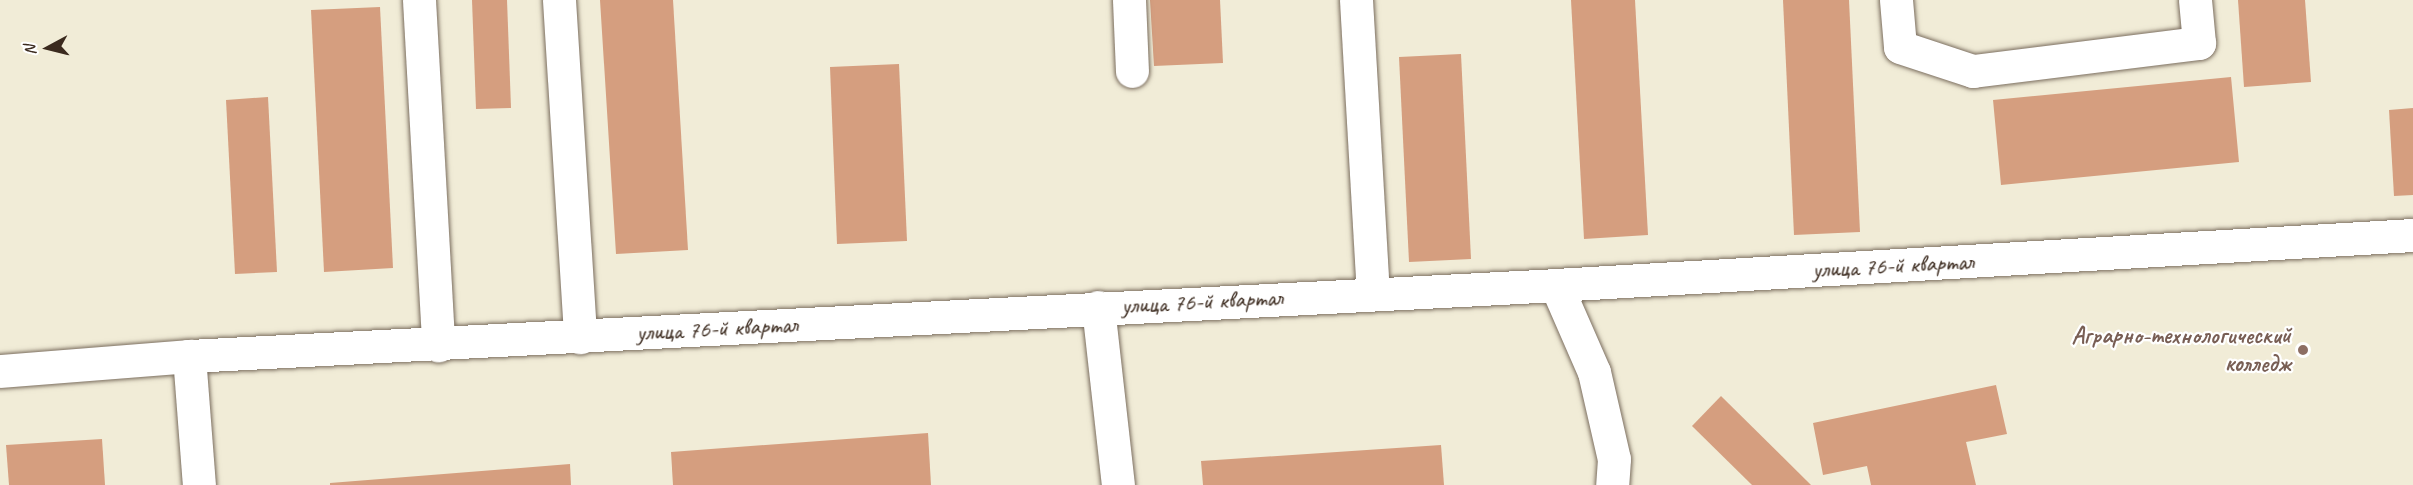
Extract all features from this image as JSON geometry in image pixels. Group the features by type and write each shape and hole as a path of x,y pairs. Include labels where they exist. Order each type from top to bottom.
{"street":[{"path":"419,0 438,345"},
{"path":"559,0 580,336"},
{"path":"1129,0 1132,71"},
{"path":"1356,0 1373,293"},
{"path":"1896,0 1900,47 1973,71 2199,43 2195,0"},
{"name":"улица 76-й квартал","path":"0,371 189,356 438,345 1098,307 1556,285 2413,235"},
{"path":"1556,285 1594,372 1614,459 1612,485"},
{"path":"1098,307 1118,485"},
{"path":"189,356 199,485"}],"building":[{"path":"472,0 507,0 511,108 476,109"},
{"path":"600,0 673,0 688,250 616,254"},
{"path":"1150,0 1220,0 1223,63 1154,66"},
{"path":"1571,0 1635,0 1648,235 1584,239"},
{"path":"1783,0 1849,0 1860,232 1794,235"},
{"path":"2238,0 2305,0 2311,82 2244,87"},
{"path":"380,7 393,268 324,272 311,10"},
{"path":"1461,54 1471,259 1409,262 1399,57"},
{"path":"899,64 907,241 837,244 830,67"},
{"path":"2231,77 2239,162 2001,185 1993,100"},
{"path":"268,97 277,272 235,274 226,100"},
{"path":"2413,108 2413,195 2394,196 2389,110"},
{"path":"1996,385 2007,434 1966,442 1976,485 1871,485 1867,466 1823,475 1813,423"},
{"path":"1721,396 1811,485 1752,485 1692,426"},
{"path":"928,433 931,485 673,485 671,452"},
{"path":"102,439 105,485 9,485 6,445"},
{"path":"1441,445 1444,485 1203,485 1201,461"},
{"path":"570,464 571,485 330,485 330,483"}],"place":[{"name":"Аграрно-технологический колледж","path":"2303,350"}]}
